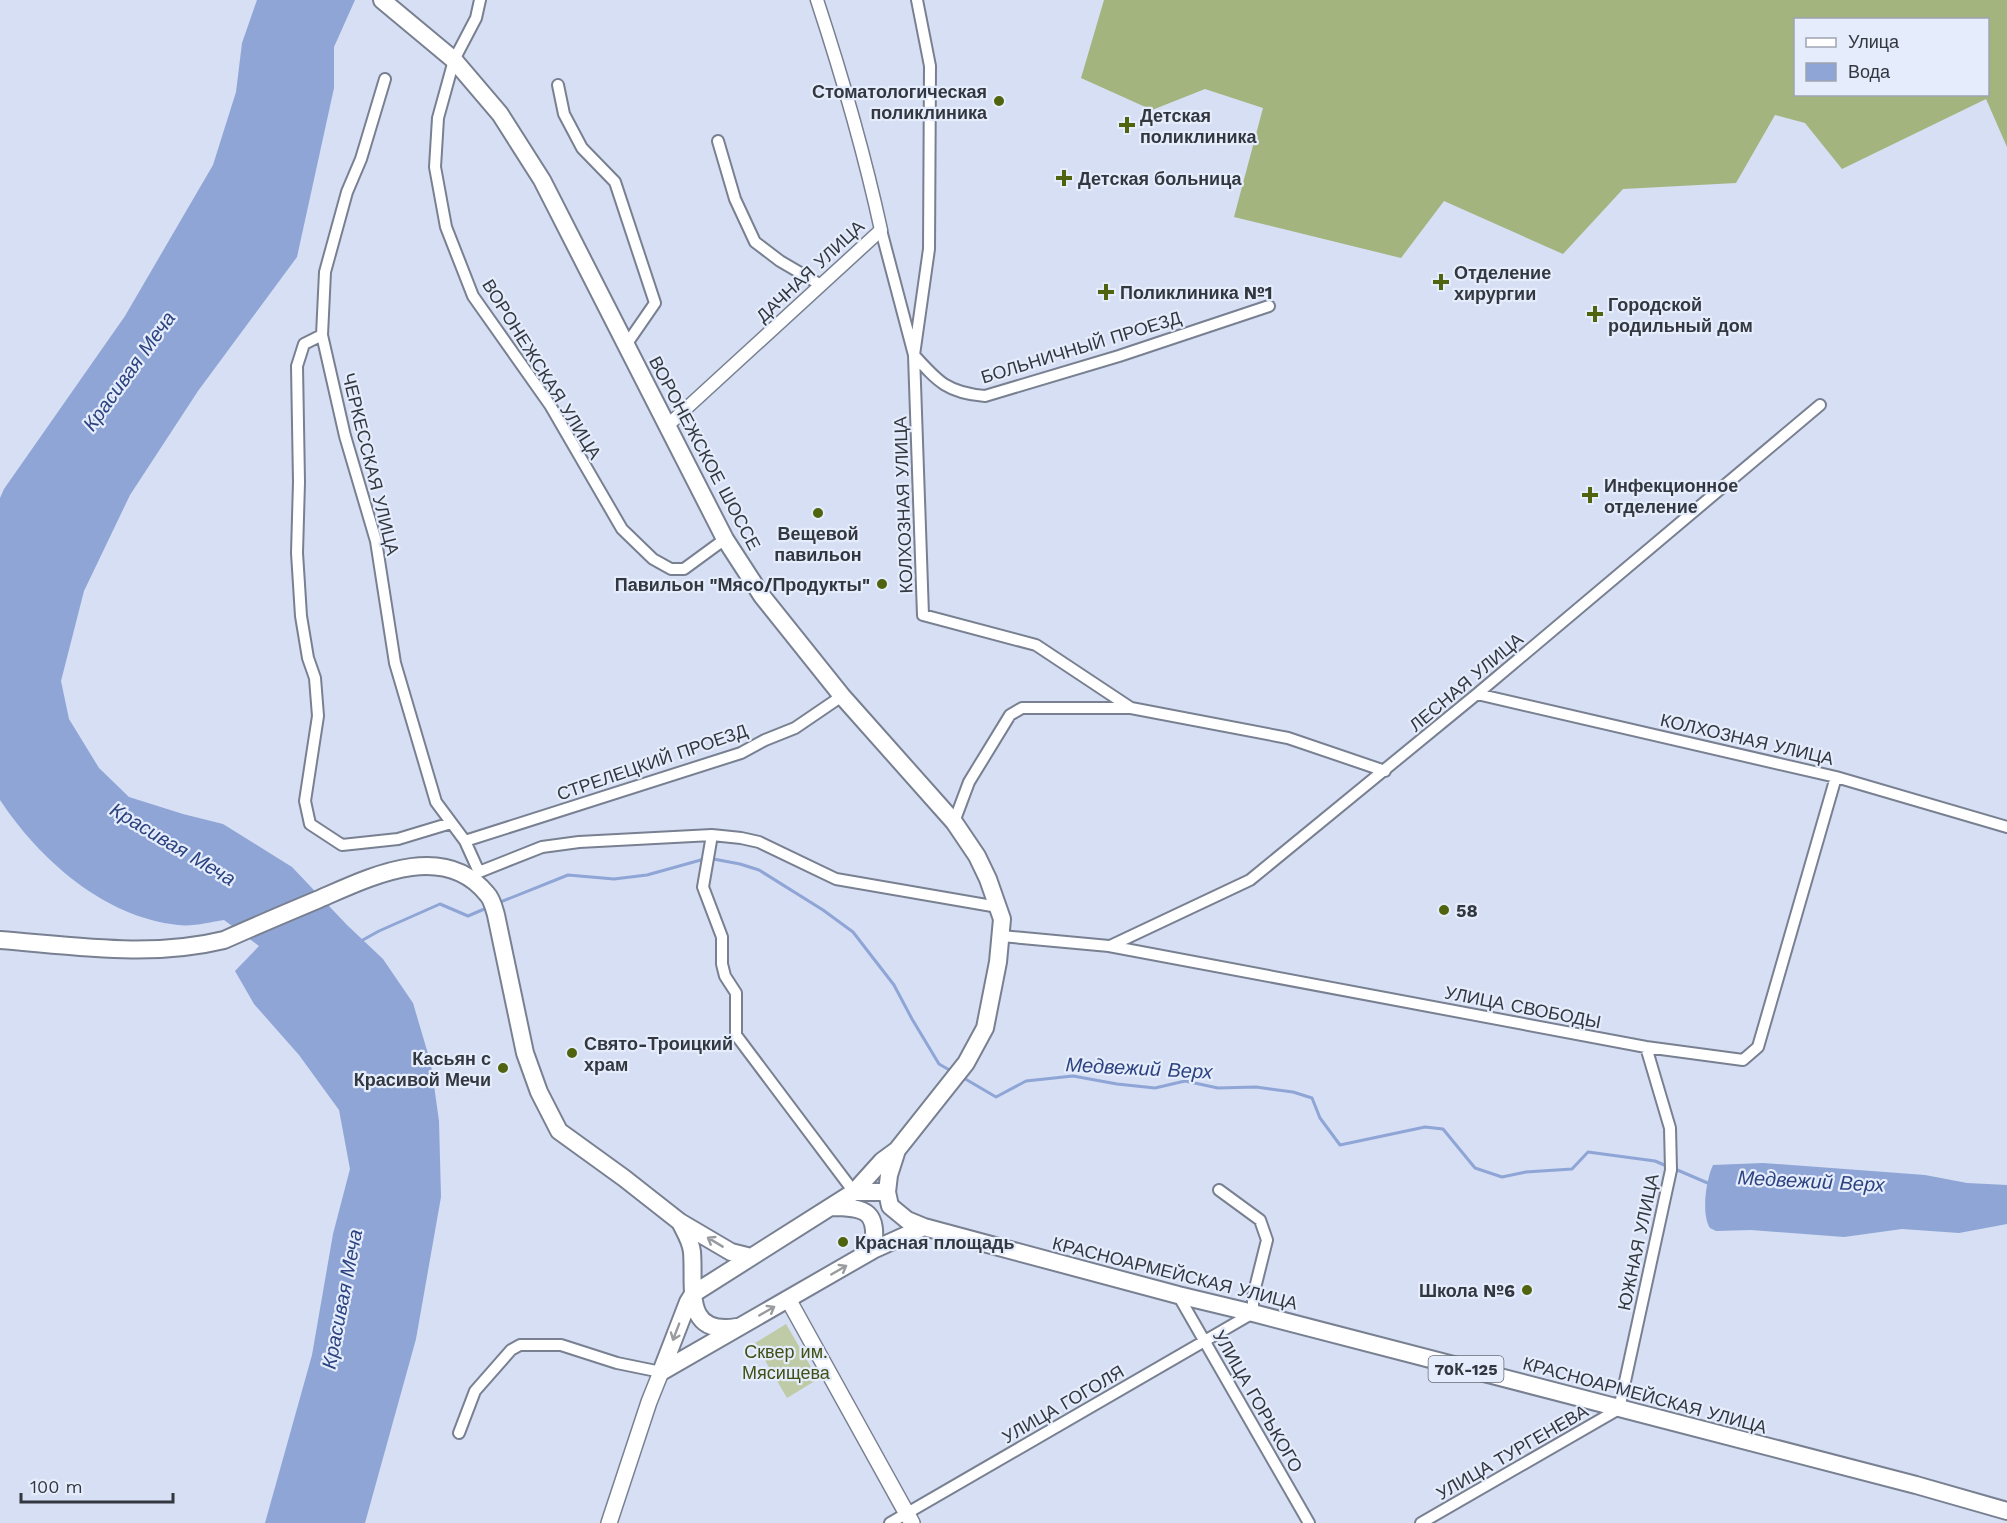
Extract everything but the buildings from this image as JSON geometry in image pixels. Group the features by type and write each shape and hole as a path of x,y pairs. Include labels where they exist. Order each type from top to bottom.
{"main road":[{"name":"ВОРОНЕЖСКОЕ ШОССЕ","path":"382,0 454,60 500,114 542,180 725,539 762,596 842,696 954,822 977,856 988,879 1002,919 998,962 984,1028 966,1063 898,1149"},
{"path":"0,940 134,950 178,949 224,940 380,874 424,865 475,875 488,895 496,915 525,1053 539,1092 559,1131 680,1222 731,1252 751,1257"},
{"path":"609,1523 649,1402 693,1294 854,1192 882,1161 898,1149"},
{"path":"898,1149 889,1175 888,1199 895,1212 924,1227"},
{"path":"854,1192 887,1192"},
{"path":"830,1207 854,1208 870,1216 874,1221 875,1232 873,1250"},
{"path":"873,1250 885,1235 895,1212"},
{"path":"680,1222 692,1251 693,1294 697,1315 709,1326 726,1329 740,1327"},
{"path":"661,1372 873,1250 924,1227"},
{"name":"КРАСНОАРМЕЙСКАЯ УЛИЦА","path":"924,1227 1178,1295 1916,1485 2007,1511"},
{"path":"788,1299 909,1518"}],"street":[{"path":"454,60 476,18 480,0"},
{"name":"ДАЧНАЯ УЛИЦА","path":"667,426 881,230 842,76 817,0"},
{"path":"914,356 929,238 930,66 917,0"},
{"name":"ВОРОНЕЖСКАЯ УЛИЦА","path":"454,60 438,118 435,167 446,227 473,296 550,405 622,529 653,559 670,569 684,569 725,539"},
{"name":"ЧЕРКЕССКАЯ УЛИЦА","path":"385,79 361,159 347,192 325,272 322,334 345,436 376,540 395,663 436,802 465,841 475,875"},
{"path":"558,85 564,114 582,148 615,182 655,303 626,345"},
{"path":"718,141 735,199 755,242 780,261 821,285"},
{"name":"КОЛХОЗНАЯ УЛИЦА","path":"881,230 914,356 923,615 1036,645 1131,708 1288,738 1384,771"},
{"name":"БОЛЬНИЧНЫЙ ПРОЕЗД","path":"914,356 937,381 963,394 985,396 1119,356 1269,306"},
{"path":"322,334 304,344 297,366 299,482 297,553 301,616 308,658 315,678 318,716 305,801 310,824 342,845 398,839 451,824"},
{"name":"ЛЕСНАЯ УЛИЦА","path":"1109,946 1250,880 1478,694 1820,405"},
{"name":"КОЛХОЗНАЯ УЛИЦА","path":"1478,694 1836,777 2007,827"},
{"name":"СТРЕЛЕЦКИЙ ПРОЕЗД","path":"465,841 741,753 795,728 842,696"},
{"path":"954,822 969,782 1010,715 1022,708 1131,708"},
{"name":"УЛИЦА СВОБОДЫ","path":"1001,936 1109,946 1646,1047 1743,1060 1758,1047 1836,777"},
{"path":"475,875 542,847 579,842 712,836 759,842 836,879 998,907"},
{"path":"712,836 703,887 722,937 722,964 725,976 736,993 736,1035 854,1192"},
{"name":"ЮЖНАЯ УЛИЦА","path":"1619,1409 1671,1170 1670,1128 1646,1047"},
{"path":"1219,1190 1260,1220 1267,1240 1252,1296 1253,1313"},
{"name":"УЛИЦА ГОРЬКОГО","path":"1178,1295 1309,1523"},
{"name":"УЛИЦА ГОГОЛЯ","path":"890,1523 909,1518 1253,1313"},
{"path":"459,1433 475,1391 511,1350 520,1345 561,1345 617,1363 661,1372"},
{"name":"УЛИЦА ТУРГЕНЕВА","path":"1421,1523 1619,1409"}],"green space":[{"path":"1104,0 2007,0 2007,147 1986,99 1842,169 1805,123 1775,115 1736,183 1623,189 1563,254 1444,201 1401,258 1234,217 1263,108 1205,89 1152,110 1081,78"},
{"name":"Сквер им. Мясищева","path":"786,1324 818,1379 787,1398 755,1343"}],"water":[{"name":"Красивая Меча","path":"257,0 355,0 334,47 334,88 297,257 198,391 130,495 84,591 61,681 69,719 99,768 129,797 223,824 292,867 383,959 413,1003 431,1064 439,1121 441,1197 416,1339 365,1523 265,1523 312,1355 333,1234 350,1169 339,1110 299,1055 254,1004 235,971 259,946 224,920 195,925 178,925 151,920 125,911 100,898 54,864 34,844 0,800 0,498 125,316 213,165 236,92 242,43"},
{"path":"1763,1163 1925,1175 1967,1183 2007,1185 2007,1224 1959,1233 1902,1229 1844,1237 1751,1230 1716,1231 1710,1228 1707,1222 1706,1197 1708,1179 1713,1165"}],"waterway":[{"name":"Медвежий Верх","path":"498,903 568,875 614,879 647,875 708,858 759,870 823,910 853,932 894,985 939,1064 953,1072"},
{"name":"Медвежий Верх","path":"361,941 440,904 468,916 489,907"},
{"name":"Медвежий Верх","path":"962,1077 996,1097 1026,1081 1073,1076 1155,1088 1185,1081 1218,1088 1256,1087 1293,1092 1312,1098 1320,1118 1340,1145 1425,1127 1443,1129 1475,1168 1502,1177 1526,1172 1572,1169 1588,1152 1655,1161 1669,1167"},
{"name":"Медвежий Верх","path":"1675,1169 1710,1184"}],"place":[{"name":"Стоматологическая поликлиника","path":"999,101"},
{"name":"Детская поликлиника","path":"1127,125"},
{"name":"Детская больница","path":"1064,178"},
{"name":"Отделение хирургии","path":"1441,282"},
{"name":"Поликлиника №1","path":"1106,292"},
{"name":"Городской родильный дом","path":"1595,314"},
{"name":"Инфекционное отделение","path":"1590,495"},
{"name":"Вещевой павильон","path":"818,513"},
{"name":"Павильон \"Мясо/Продукты\"","path":"882,584"},
{"name":"58","path":"1444,910"},
{"name":"Свято-Троицкий храм","path":"572,1053"},
{"name":"Касьян с Красивой Мечи","path":"503,1068"},
{"name":"Красная площадь","path":"843,1242"},
{"name":"Школа №6","path":"1527,1290"}]}
